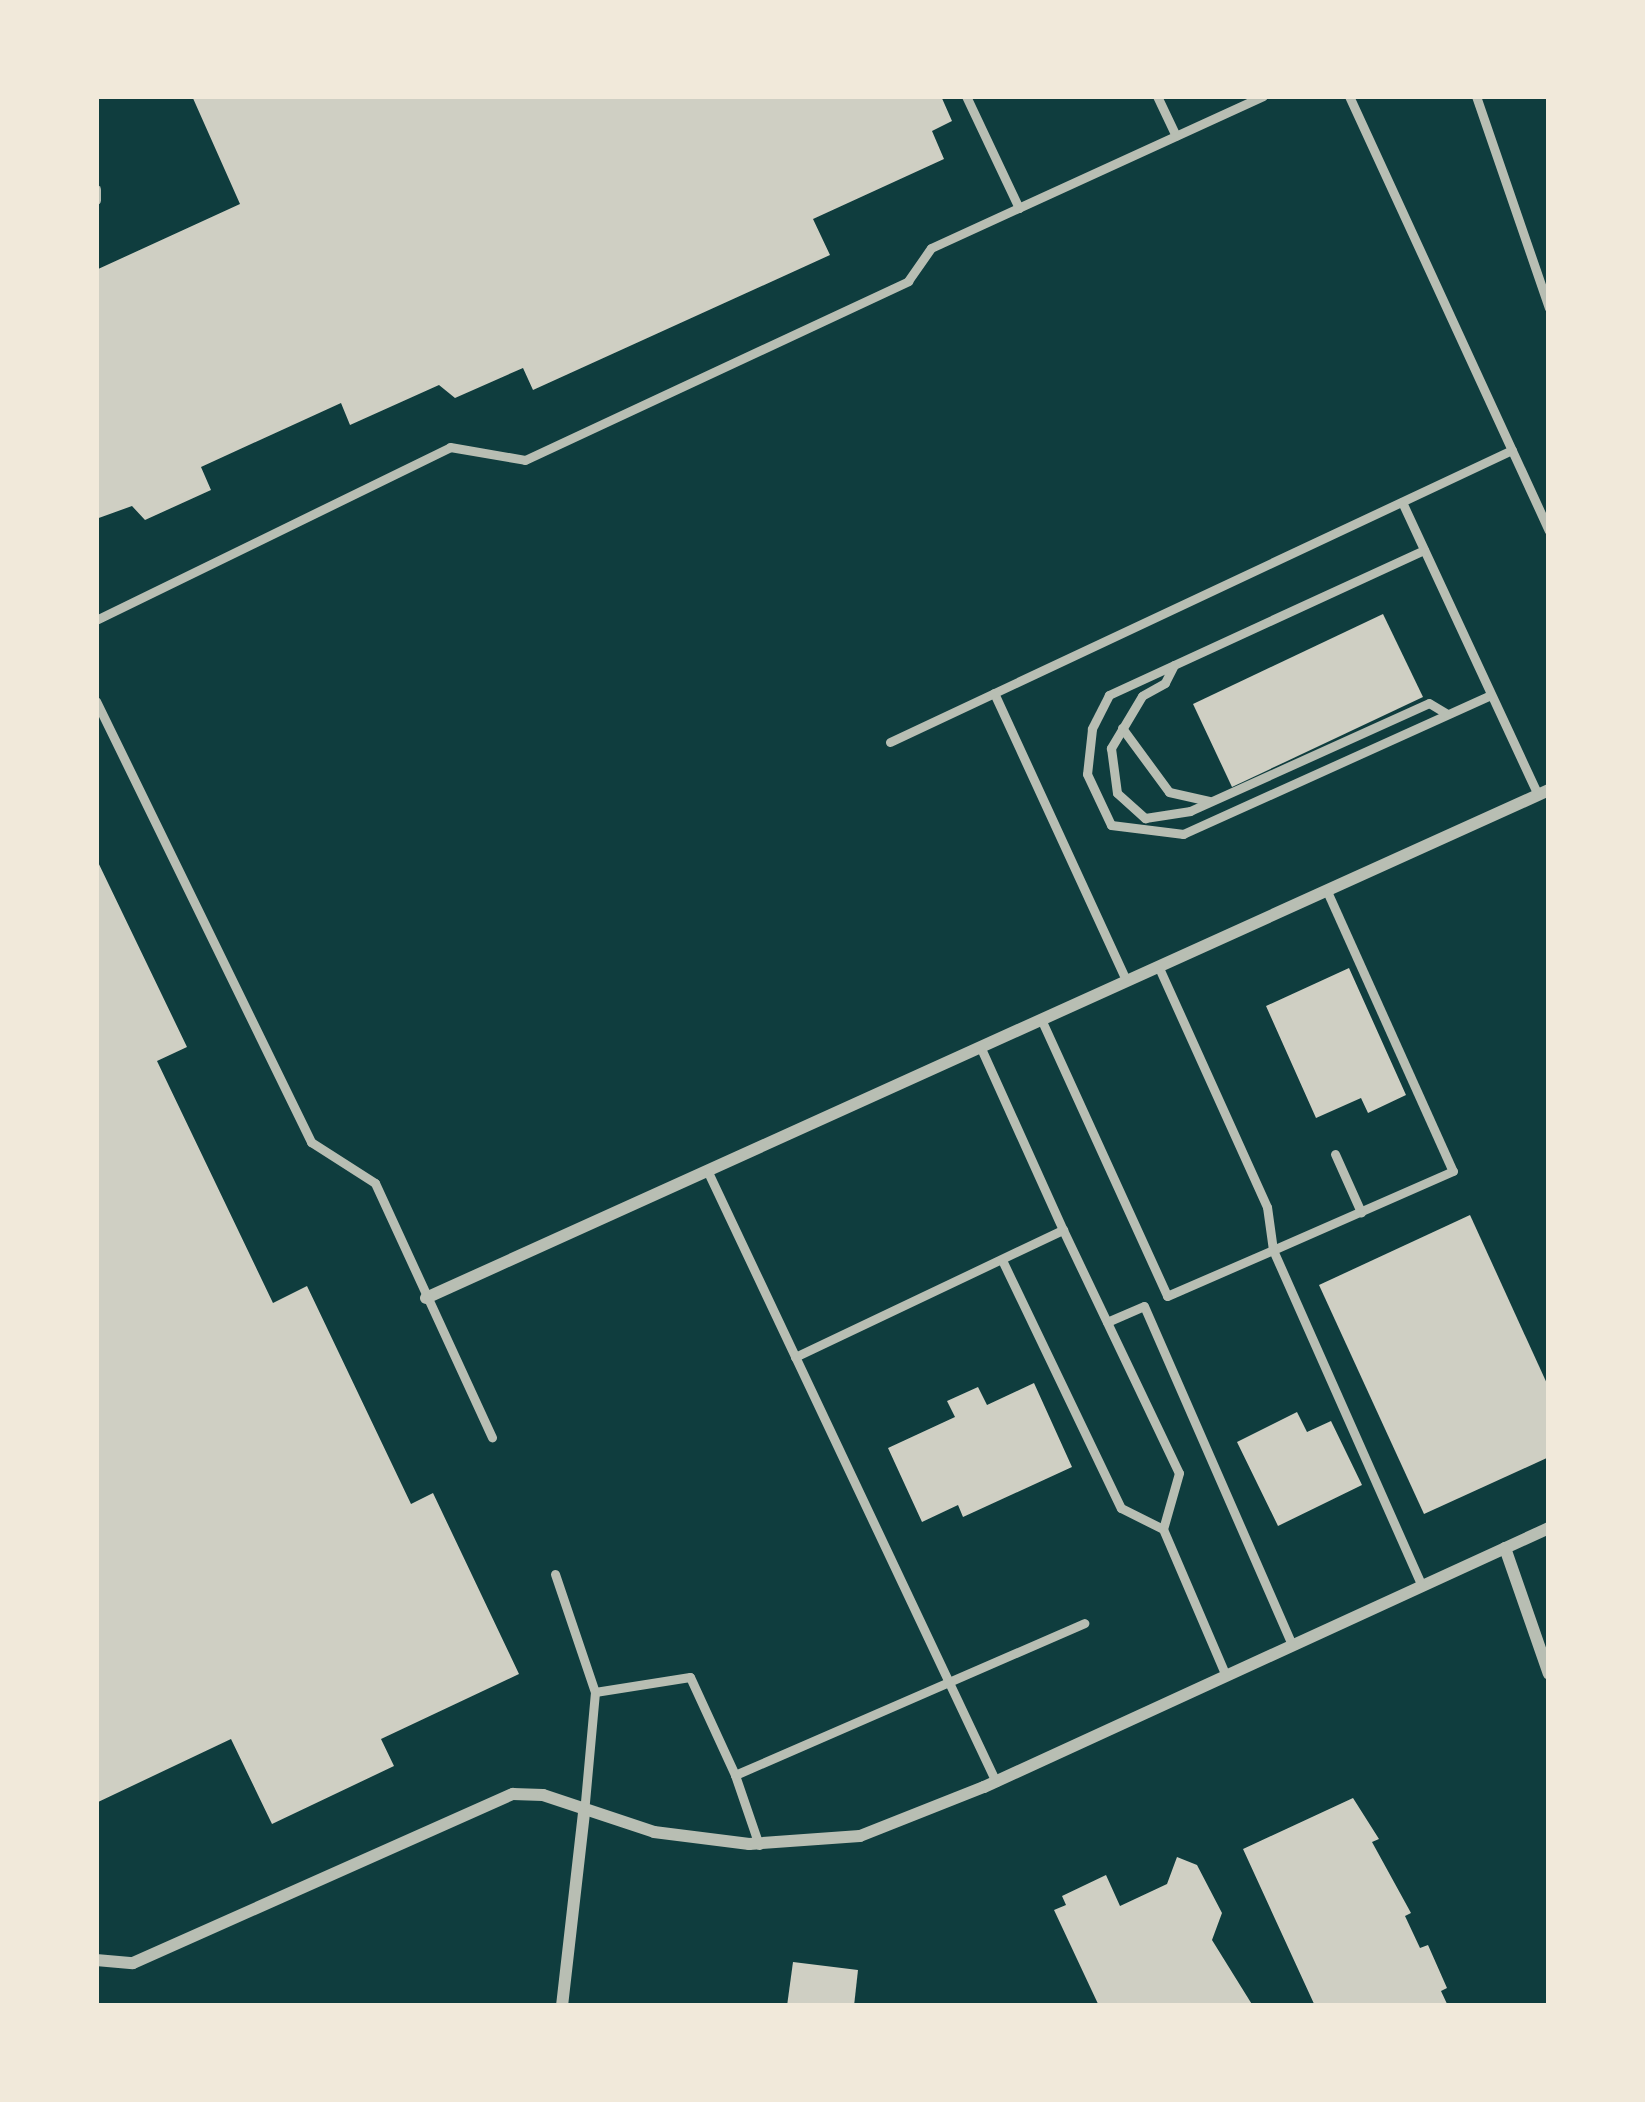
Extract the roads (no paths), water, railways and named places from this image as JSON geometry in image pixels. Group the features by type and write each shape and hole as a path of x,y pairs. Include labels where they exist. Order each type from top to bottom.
{"street":[{"path":"426,1298 1543,793"},
{"path":"96,1960 133,1963 513,1794 543,1795 654,1832 759,1845 860,1836 996,1782 1549,1528"},
{"path":"1505,1548 1549,1674"},
{"path":"562,2006 584,1812"}],"lane":[{"path":"966,96 1018,208"},
{"path":"1157,96 1176,136"},
{"path":"1229,96 1235,109"},
{"path":"96,620 451,447 525,460 908,280 931,248 1263,96"},
{"path":"1348,96 1549,530"},
{"path":"1475,96 1549,308"},
{"path":"96,189 96,200"},
{"path":"890,742 1512,450"},
{"path":"1402,502 1491,695 1543,793"},
{"path":"1424,550 1109,694 1092,729 1087,774 1111,825 1150,835 1183,834 1491,695"},
{"path":"1174,665 1122,728 1109,770 1129,809 1166,818 1212,802 1429,703 1447,714"},
{"path":"994,693 1126,980"},
{"path":"96,700 311,1142 375,1183 492,1437"},
{"path":"1122,728 1169,792 1212,802"},
{"path":"1107,1322 1453,1171 1326,889"},
{"path":"1158,966 1267,1208 1274,1250 1422,1586"},
{"path":"1041,1019 1167,1296"},
{"path":"980,1046 1179,1473 1163,1529 1226,1676"},
{"path":"1335,1154 1361,1212"},
{"path":"707,1170 996,1782"},
{"path":"795,1357 1063,1230"},
{"path":"1002,1259 1121,1508 1163,1529"},
{"path":"1144,1306 1292,1645"},
{"path":"555,1574 596,1692 584,1812"},
{"path":"735,1774 1084,1622"},
{"path":"596,1692 691,1677 735,1774 759,1845"}]}
